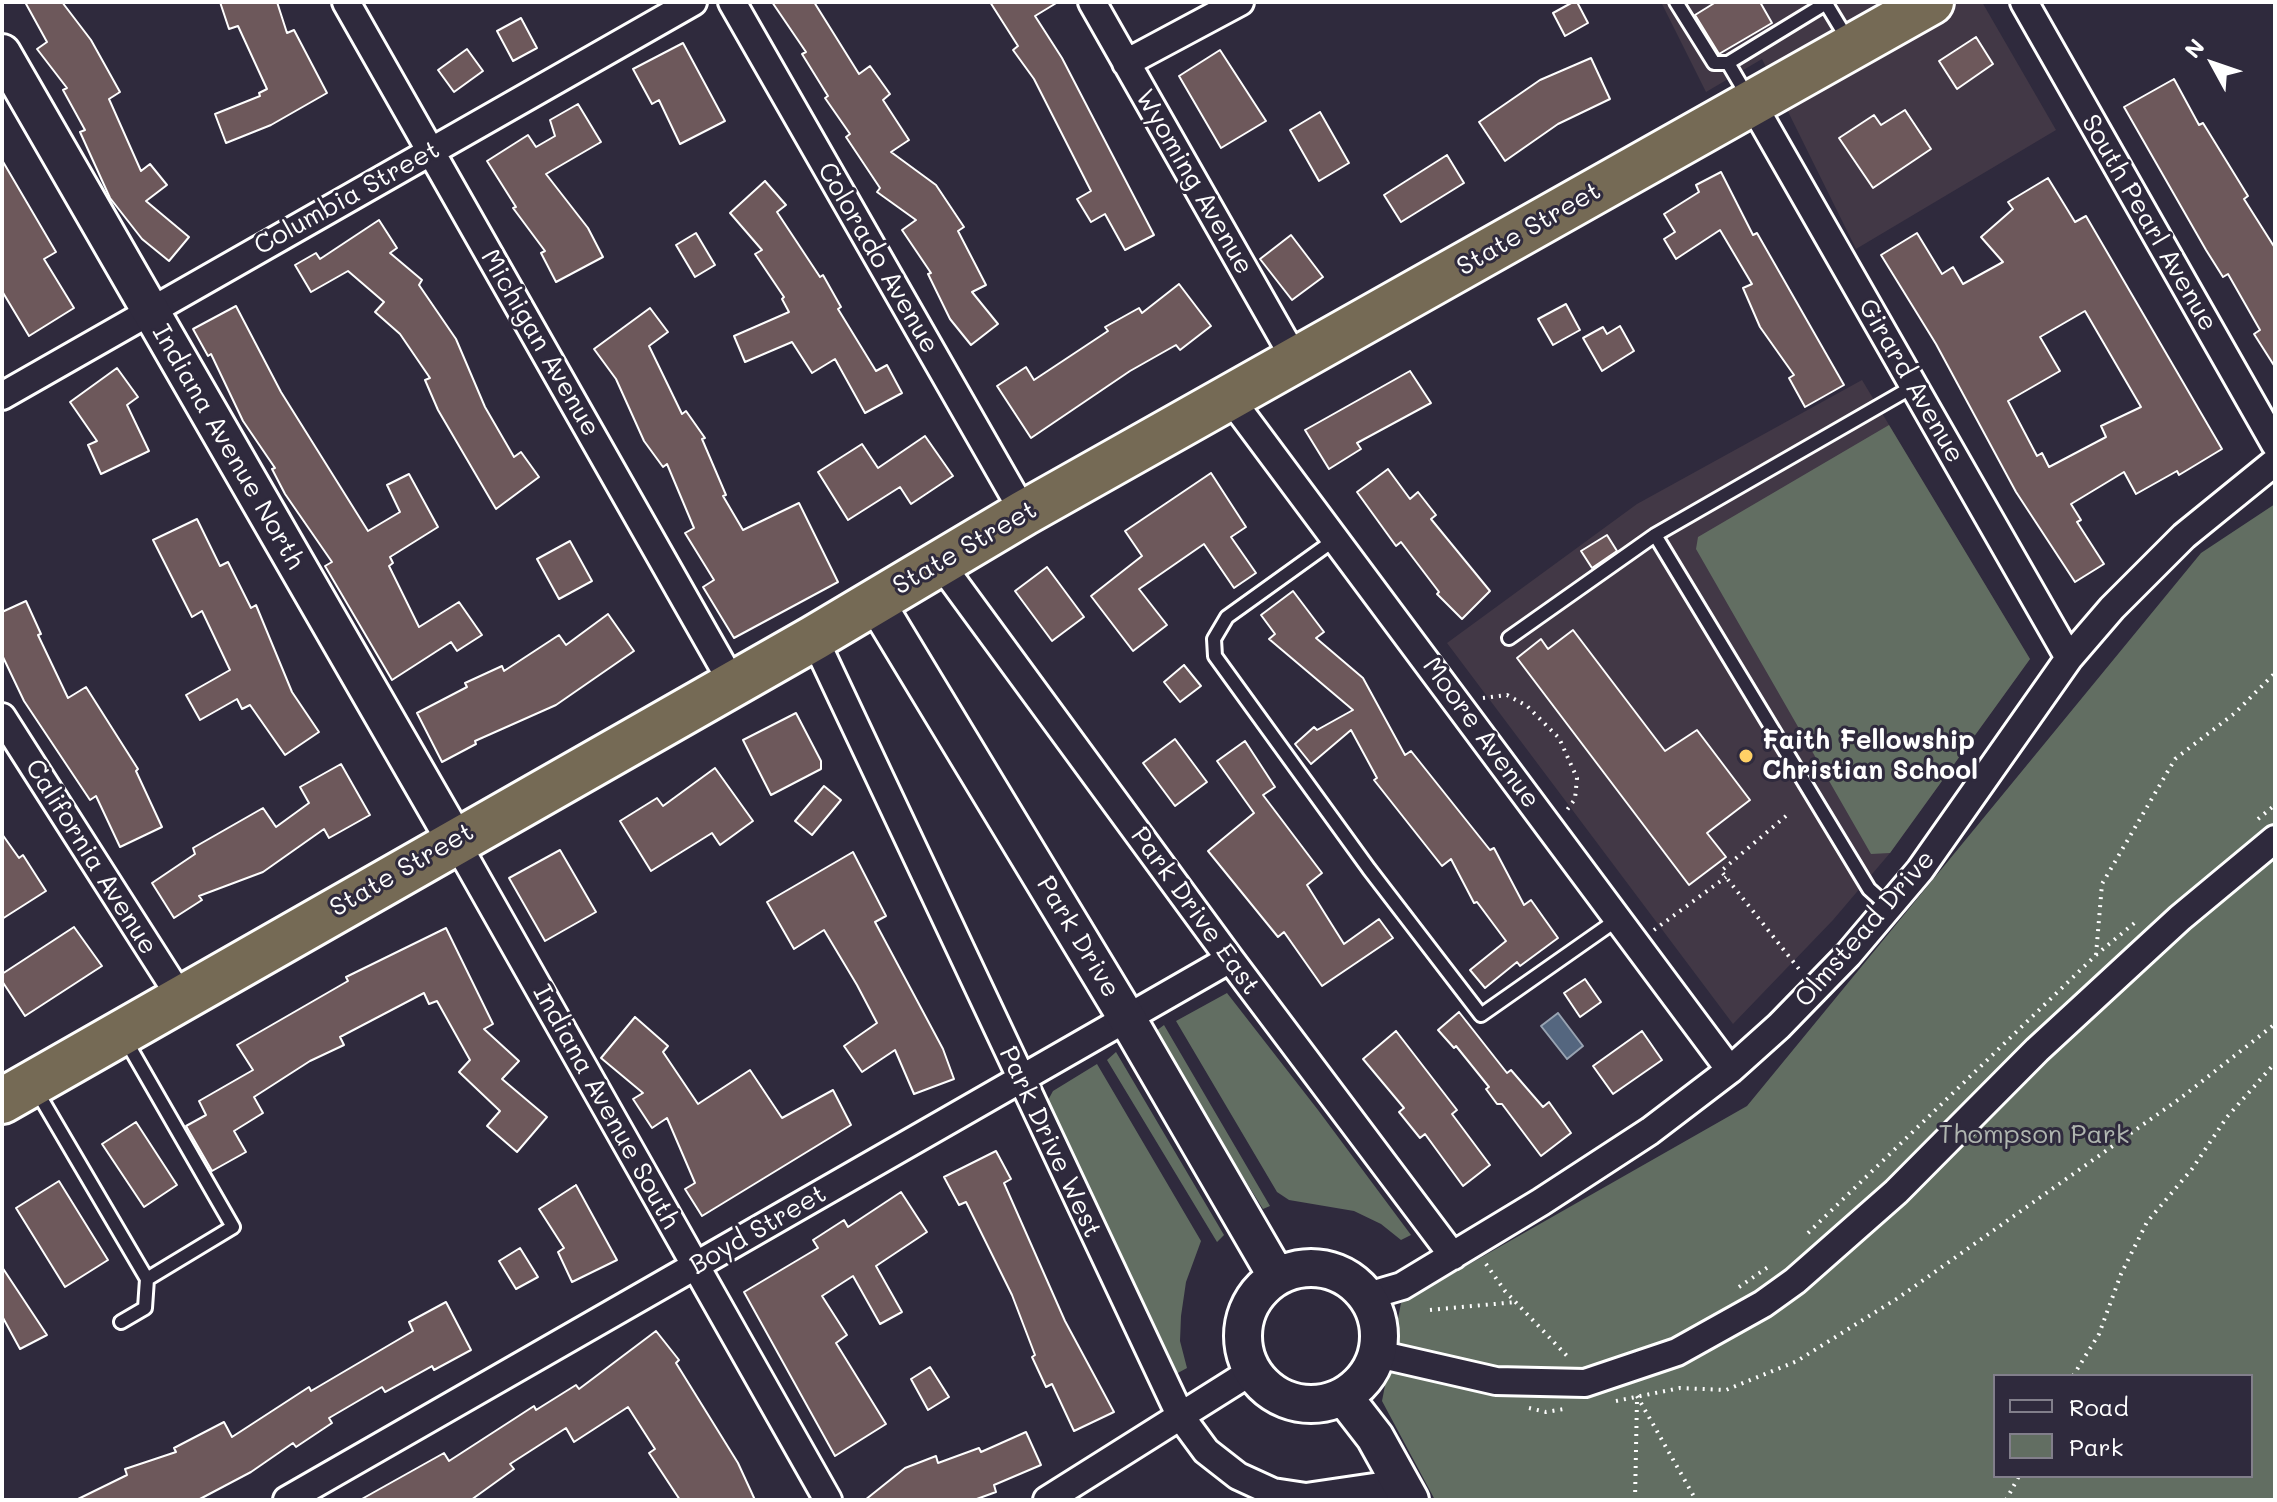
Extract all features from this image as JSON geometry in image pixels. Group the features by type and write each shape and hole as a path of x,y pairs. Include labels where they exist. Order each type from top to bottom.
{"highway":[{"name":"State Street","path":"17,1092 814,638 1024,513 1931,2"}],"street":[{"name":"Michigan Avenue","path":"346,2 733,684"},
{"name":"Columbia Street","path":"2,396 693,2"},
{"name":"Colorado Avenue","path":"732,2 1024,513"},
{"name":"Wyoming Avenue","path":"1092,2 1296,361"},
{"path":"1126,63 1240,2"},
{"name":"South Pearl Avenue","path":"2024,2 2275,444"},
{"name":"Indiana Avenue North","path":"2,53 455,840"},
{"name":"Girard Avenue","path":"1752,103 2069,658"},
{"name":"Moore Avenue","path":"1230,398 1730,1070"},
{"name":"Olmstead Drive","path":"1368,1296 1402,1286 1650,1131 1730,1070 1779,1026 1920,870 2069,658 2112,608 2184,536 2275,462"},
{"name":"Park Drive East","path":"940,563 1230,959 1463,1250"},
{"name":"Park Drive","path":"875,601 1128,1020 1277,1277"},
{"name":"Park Drive West","path":"814,638 1181,1417 1206,1451 1227,1468 1273,1492 1306,1497 1405,1491"},
{"name":"California Avenue","path":"2,717 181,998"},
{"path":"1378,1354 1496,1381 1585,1383 1677,1352 1763,1304 1795,1281 1896,1192 2037,1050 2180,918 2275,839"},
{"name":"Indiana Avenue South","path":"455,840 828,1500"},
{"name":"Boyd Street","path":"287,1500 1230,959"},
{"path":"1296,1269 1326,1270 1353,1282 1368,1296 1377,1314 1378,1354 1359,1386 1344,1397 1324,1404 1293,1402 1265,1388 1252,1371 1244,1351 1243,1330 1248,1309 1260,1291 1277,1277 1296,1269"},
{"path":"1047,1500 1252,1371"},
{"path":"1344,1397 1375,1437 1405,1491"}],"lane":[{"path":"1676,2 1714,63 1728,63 1826,2 1852,47"},
{"path":"1728,63 1752,103"},
{"path":"1509,638 1655,535 1914,386"},
{"path":"1655,535 1869,889 1889,907"},
{"path":"1337,538 1227,617 1214,639 1215,656 1369,869 1481,1015 1618,919"},
{"path":"122,1033 233,1227 147,1279"},
{"path":"17,1092 147,1279 145,1308 121,1322"}],"path":[{"path":"2096,955 2102,884 2175,759 2235,713 2275,673"},
{"path":"1481,699 1507,695 1527,706 1559,738 1577,778 1575,799 1565,811"},
{"path":"2254,823 2275,805"},
{"path":"1786,816 1721,871 1799,969"},
{"path":"1654,930 1726,877"},
{"path":"1807,1234 2096,955 2145,914"},
{"path":"1614,1401 1680,1388 1726,1390 1797,1361 1898,1298 2182,1097 2275,1024"},
{"path":"2074,1374 2099,1334 2121,1274 2147,1222 2192,1169 2227,1117 2275,1063"},
{"path":"1463,1250 1572,1360 1562,1362"},
{"path":"1736,1289 1773,1264"},
{"path":"1430,1310 1516,1302"},
{"path":"1635,1500 1637,1396"},
{"path":"1637,1396 1696,1500"},
{"path":"1518,1405 1546,1412 1575,1408"},
{"path":"2006,1500 2018,1478"}],"shaded area":[{"path":"1661,2 1982,2 2056,130 1856,249 1762,59 1706,92"},
{"name":"Faith Fellowship Christian School","path":"1862,380 2030,659 1890,853 1833,920 1733,1024 1447,643 1637,504"}],"green space":[{"path":"1889,425 2030,659 1890,853 1871,854 1696,549 1698,537"},
{"name":"Thompson Park","path":"2275,504 2275,1500 1435,1500 1382,1401 1401,1303 1747,1106 2201,553"},
{"path":"1227,993 1411,1235 1401,1240 1381,1224 1354,1211 1289,1200 1277,1192 1176,1021"},
{"path":"1164,1025 1270,1206 1263,1209 1165,1051 1156,1031"},
{"path":"1116,1052 1224,1235 1217,1242 1107,1060"},
{"path":"1097,1064 1201,1241 1186,1282 1181,1316 1180,1341 1187,1368 1176,1374 1047,1102 1053,1091"}],"water":[{"path":"1558,1013 1583,1046 1567,1059 1541,1026"}],"building":[{"path":"25,2 62,2 91,40 120,92 109,99 141,171 150,164 167,185 146,201 189,237 169,261 142,239 110,198 80,132 85,130 63,90 67,88 37,49 47,42"},
{"path":"220,2 277,2 287,33 294,30 327,93 271,125 226,143 215,114 260,96 259,93 267,89 238,26 229,29"},
{"path":"772,2 814,2 859,74 870,66 890,94 883,100 909,140 891,152 936,185 964,227 958,231 986,285 972,292 998,324 971,345 950,319 928,274 931,273 902,230 916,220 877,192 880,188 846,137 850,134 825,98 828,96 802,54 806,52"},
{"path":"990,2 1058,2 1035,16 1062,58 1154,235 1125,250 1105,214 1091,222 1077,199 1091,191 1034,79 1013,50 1018,46"},
{"path":"1577,2 1588,23 1565,36 1553,13"},
{"path":"1716,2 1760,2 1772,23 1719,54 1695,15"},
{"path":"521,18 537,48 513,61 497,31"},
{"path":"1976,37 1993,64 1957,89 1939,61"},
{"path":"683,43 725,121 680,144 659,100 652,104 633,69"},
{"path":"467,49 483,71 454,92 438,70"},
{"path":"1220,50 1266,121 1221,148 1179,76"},
{"path":"1591,58 1610,99 1558,124 1505,161 1479,122 1540,80"},
{"path":"2174,79 2199,125 2203,123 2248,196 2244,199 2275,248 2275,367 2254,334 2260,330 2228,274 2223,277 2206,250 2124,107"},
{"path":"578,104 601,142 546,174 588,228 603,257 556,282 541,253 545,251 513,208 516,207 487,161 528,135 536,147 555,136 550,120"},
{"path":"1905,110 1931,149 1873,188 1839,138 1874,115 1881,125"},
{"path":"1320,112 1349,163 1319,181 1290,130"},
{"path":"1447,155 1464,183 1401,222 1384,195"},
{"path":"2,160 56,252 44,259 74,308 29,336 2,291"},
{"path":"1721,172 1753,235 1757,233 1844,385 1805,407 1789,378 1794,375 1760,327 1743,288 1752,284 1720,230 1676,259 1664,239 1675,232 1664,214 1699,192 1696,185"},
{"path":"2048,178 2075,222 2086,216 2222,449 2179,475 2177,471 2136,494 2124,472 2071,504 2081,520 2077,522 2104,564 2075,582 2016,492 1936,344 1881,255 1917,233 1942,274 1953,267 1963,284 2003,262 1981,237 2013,209 2008,202","holes":["2085,311 2141,407 2101,426 2106,437 2049,467 2042,453 2037,456 2008,401 2060,371 2040,337"]},
{"path":"765,181 786,205 777,212 820,277 823,275 841,307 838,309 876,371 887,365 902,393 865,413 835,359 812,373 792,342 745,362 734,336 789,312 782,299 784,297 755,254 762,250 730,213"},
{"path":"379,220 397,248 390,253 422,280 419,285 456,339 485,407 514,457 521,452 539,477 496,509 438,410 425,380 430,378 400,334 375,312 384,302 348,271 311,292 295,265 316,253 320,259"},
{"path":"696,233 715,265 695,277 676,245"},
{"path":"1291,235 1323,277 1292,300 1260,259"},
{"path":"1179,284 1211,326 1180,350 1176,345 1130,371 1031,438 997,386 1026,367 1034,380 1108,331 1105,327 1139,308 1142,313"},
{"path":"1566,304 1580,330 1553,345 1538,319"},
{"path":"236,306 281,392 368,531 400,512 387,485 409,474 438,527 390,557 393,563 389,566 419,627 459,602 482,635 457,651 451,642 392,680 325,566 332,562 285,494 272,469 275,468 243,421 211,354 208,356 193,329"},
{"path":"650,308 668,332 649,346 682,414 686,411 705,438 702,439 726,495 723,496 743,530 799,503 838,582 734,638 703,587 714,580 685,533 694,528 667,464 663,467 644,441 616,379 594,349"},
{"path":"1620,326 1634,351 1602,371 1583,338 1603,327 1607,334"},
{"path":"117,368 138,397 127,405 149,451 101,474 88,445 97,441 70,402"},
{"path":"1410,371 1431,403 1357,443 1361,449 1329,469 1305,430"},
{"path":"925,436 953,476 911,504 900,487 848,520 818,472 862,444 878,468"},
{"path":"1388,469 1410,499 1418,492 1436,515 1431,519 1490,591 1462,619 1437,594 1439,592 1401,542 1396,546 1357,492"},
{"path":"1211,473 1246,527 1231,537 1256,573 1234,588 1204,544 1139,589 1167,625 1133,651 1091,596 1142,556 1125,531"},
{"path":"197,519 220,566 228,562 251,608 256,605 292,692 319,732 285,755 250,705 242,709 237,699 200,720 186,695 230,670 202,611 192,617 153,540"},
{"path":"1607,535 1617,551 1592,568 1581,551"},
{"path":"570,541 592,581 559,599 537,559"},
{"path":"1047,567 1084,617 1052,641 1015,591"},
{"path":"1293,591 1324,632 1316,638 1363,678 1405,755 1411,751 1490,850 1494,848 1524,905 1531,900 1558,938 1520,966 1517,962 1485,988 1470,970 1506,941 1477,902 1474,903 1451,859 1442,866 1374,780 1377,778 1351,730 1311,764 1295,744 1314,727 1317,730 1353,710 1269,639 1275,634 1261,615"},
{"path":"26,601 41,634 38,635 68,698 86,687 138,769 136,771 162,827 120,847 96,796 90,800 24,701 2,655 2,612"},
{"path":"608,614 634,651 556,705 475,741 476,744 442,762 417,713 467,687 465,683 502,666 504,671 559,635 566,645"},
{"path":"1573,630 1665,751 1697,730 1750,800 1707,833 1726,857 1689,885 1517,658 1541,639 1548,649"},
{"path":"1184,665 1201,686 1180,702 1164,682"},
{"path":"796,713 821,761 821,769 771,795 743,740"},
{"path":"1175,739 1207,782 1175,806 1143,763"},
{"path":"1245,741 1275,787 1263,795 1322,873 1307,885 1344,944 1379,919 1393,938 1322,986 1284,932 1278,937 1208,851 1254,813 1217,761"},
{"path":"341,764 370,815 329,838 324,829 263,872 199,896 202,900 174,918 152,883 195,854 193,848 263,808 276,827 309,803 300,787"},
{"path":"715,768 753,821 720,845 712,833 651,871 620,821 657,798 663,806"},
{"path":"824,786 841,800 812,835 795,821"},
{"path":"2,834 19,858 23,855 46,891 2,919"},
{"path":"560,850 596,912 545,941 509,878"},
{"path":"853,852 886,916 875,922 943,1049 954,1079 914,1094 895,1050 862,1072 844,1046 877,1023 824,930 794,949 767,902"},
{"path":"74,927 102,966 25,1016 2,981 2,974"},
{"path":"446,928 493,1024 484,1029 519,1061 502,1079 547,1117 517,1152 487,1126 500,1111 459,1072 470,1060 437,1001 429,1004 424,993 340,1037 344,1045 310,1061 254,1097 263,1113 234,1131 246,1152 212,1171 186,1126 206,1115 199,1101 253,1070 237,1045 348,981 346,977"},
{"path":"1585,979 1601,1002 1580,1017 1564,993"},
{"path":"1459,1012 1507,1073 1511,1070 1543,1107 1549,1102 1571,1133 1541,1156 1502,1104 1497,1104 1486,1089 1489,1087 1456,1046 1454,1048 1438,1030"},
{"path":"635,1017 668,1046 663,1052 698,1104 750,1070 782,1118 833,1090 851,1125 702,1216 685,1189 695,1183 667,1118 652,1128 633,1099 643,1093 601,1058"},
{"path":"1396,1031 1457,1110 1452,1114 1490,1165 1463,1186 1425,1134 1420,1138 1399,1112 1404,1108 1363,1059"},
{"path":"1642,1031 1662,1060 1613,1094 1593,1066"},
{"path":"136,1122 177,1185 144,1207 102,1144"},
{"path":"996,1151 1011,1179 1004,1183 1065,1321 1114,1412 1074,1431 1052,1384 1046,1387 1032,1357 1035,1355 1012,1295 966,1202 959,1205 944,1177"},
{"path":"59,1181 108,1260 65,1287 16,1208"},
{"path":"576,1185 617,1260 572,1282 558,1252 564,1248 539,1209"},
{"path":"901,1192 927,1232 876,1266 902,1312 880,1324 853,1276 822,1296 847,1335 836,1343 886,1424 835,1456 744,1292 818,1248 813,1240 844,1220 848,1227"},
{"path":"520,1248 538,1277 516,1289 499,1261"},
{"path":"2,1267 47,1335 20,1349 2,1316"},
{"path":"446,1302 471,1350 434,1370 432,1366 385,1392 382,1387 329,1418 332,1423 296,1447 293,1443 251,1472 198,1500 76,1500 127,1475 125,1469 176,1452 174,1448 224,1422 232,1437 309,1387 311,1391 413,1331 409,1322"},
{"path":"656,1331 679,1360 676,1363 738,1463 755,1500 680,1500 649,1453 655,1449 628,1407 574,1442 566,1428 510,1464 514,1469 471,1500 360,1500 444,1453 449,1461 534,1406 536,1410 576,1385 579,1389"},
{"path":"930,1367 949,1397 928,1410 911,1379"},
{"path":"1026,1432 1041,1465 994,1485 996,1492 974,1500 865,1500 905,1468 936,1456 938,1463 979,1448 981,1452"}],"place":[{"name":"Faith Fellowship Christian School","path":"1746,756"}]}
